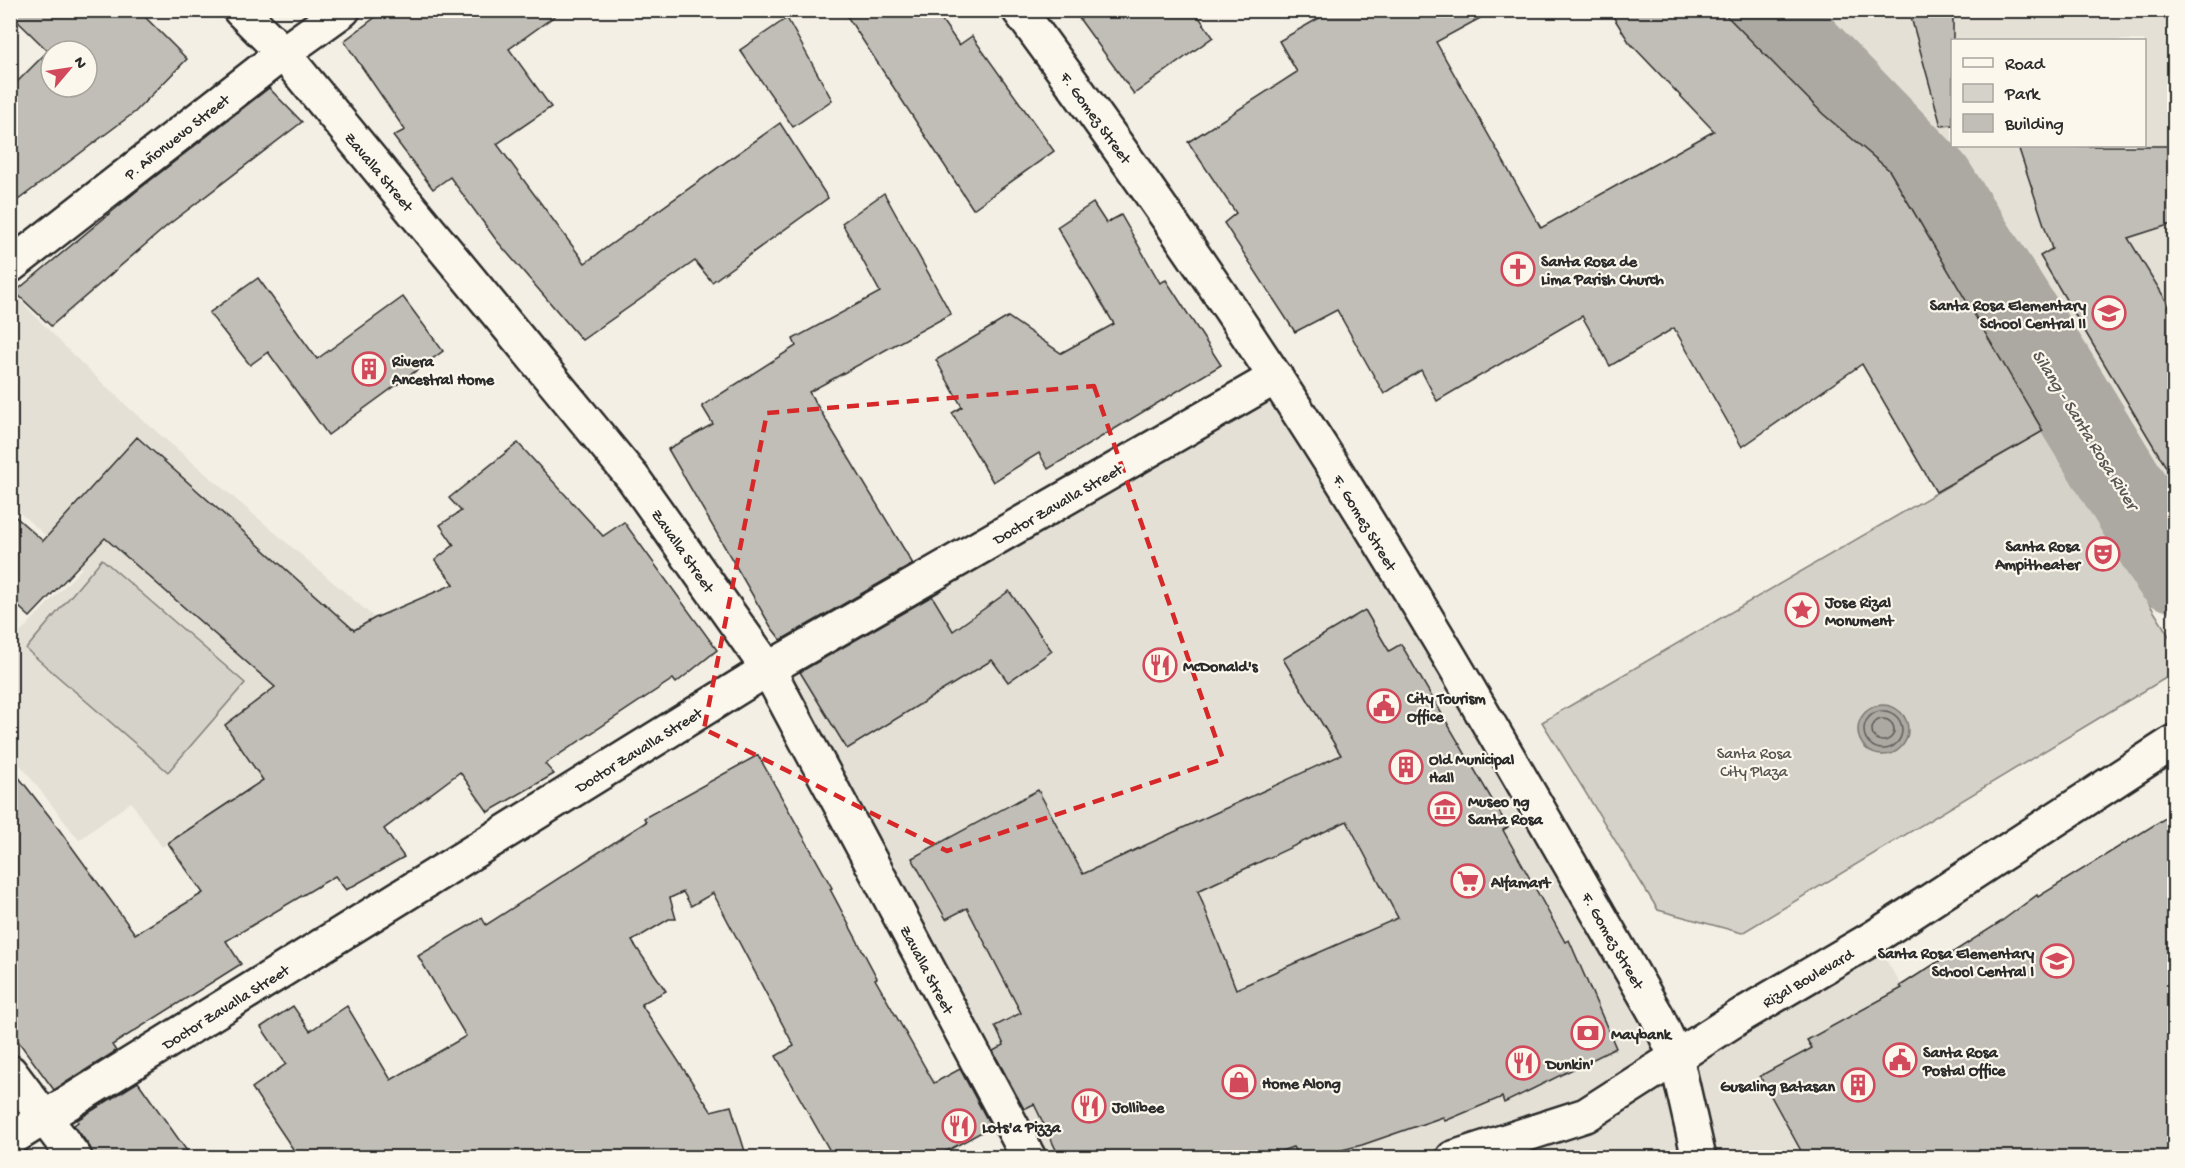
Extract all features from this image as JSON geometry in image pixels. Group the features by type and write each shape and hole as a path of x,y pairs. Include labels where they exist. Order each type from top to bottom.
{"main road":[{"name":"Zavalla Street","path":"240,10 283,53 633,478 768,669 1029,1158"},
{"name":"P. Añonuevo Street","path":"10,266 283,53 344,10"},
{"name":"F. Gomez Street","path":"1019,10 1119,146 1276,377 1355,502 1487,721 1656,1014 1676,1057 1699,1158"},
{"name":"Doctor Zavalla Street","path":"10,1139 768,669 1276,377"},
{"name":"Rizal Boulevard","path":"1453,1158 1586,1115 1742,1015 1873,938 2175,741"},
{"path":"10,1072 75,1158"}],"highlighted area":[{"path":"1094,386 1223,759 947,851 704,729 767,413"}],"shaded area":[{"name":"Santa Rosa Elementary School Central II","path":"1791,11 2174,11 2174,520 1982,215 1890,103"},
{"path":"20,300 130,409 375,618 346,635 263,780 162,847 131,802 79,840 11,753 11,642 82,568 11,505 10,308"},
{"path":"1276,377 1676,1057 1873,938 1901,985 2174,812 2174,1157 1022,1157 768,669"}],"green space":[{"name":"Santa Rosa City Plaza","path":"2043,431 2174,644 2174,673 1742,933 1658,910 1542,722"},
{"path":"102,559 245,683 168,772 26,649"}],"water":[{"path":"1878,705 1888,705 1901,712 1908,725 1908,735 1901,748 1888,755 1878,755 1869,751 1862,744 1858,735 1858,725 1862,716 1869,709"}],"building":[{"path":"10,10 138,10 187,59 135,112 10,206 10,89 39,60 39,99 99,99 99,39 39,39 39,42 10,14"},
{"path":"385,10 563,10 509,49 551,107 497,144 585,263 780,123 828,198 712,282 695,261 582,340 497,241 450,177 433,189 393,136 405,130 344,41"},
{"path":"843,10 935,10 959,45 972,36 1054,151 973,209"},
{"path":"1073,10 1194,10 1213,37 1134,94"},
{"name":"Santa Rosa de Lima Parish Church","path":"1333,10 1495,10 1436,42 1541,228 1714,131 1629,42 1609,10 1721,10 1823,114 1889,170 2043,431 1936,492 1862,364 1742,447 1674,328 1610,366 1582,316 1437,401 1421,370 1384,394 1337,310 1295,332 1224,223 1236,213 1188,142 1297,72 1279,41"},
{"path":"1909,10 1953,10 1951,125 1941,126"},
{"path":"787,18 832,100 793,127 740,50"},
{"path":"269,88 302,122 168,225 51,326 15,292 138,190"},
{"path":"2175,146 2175,223 2128,238 2175,315 2175,482 2040,256 2052,249 2018,147"},
{"path":"884,193 951,314 809,392 913,564 781,640 771,627 668,449 713,424 702,406 796,346 793,339 880,292 842,223"},
{"path":"1093,203 1106,223 1121,215 1160,283 1166,280 1221,365 1048,469 1039,453 993,482 952,413 962,407 936,360 1008,317 1061,353 1114,324 1057,227"},
{"name":"Rivera Ancestral Home","path":"258,278 317,359 403,297 443,351 328,435 268,352 250,365 209,313"},
{"path":"137,437 354,630 375,618 454,584 435,560 454,545 440,525 461,511 449,498 518,443 603,536 624,522 717,650 676,683 673,679 545,764 554,774 488,812 460,772 384,829 404,857 346,890 335,876 226,941 241,964 112,1045 116,1051 54,1090 10,1030 10,766 135,934 203,893 168,843 263,780 225,725 275,687 105,538 30,617 10,599 10,512 43,541"},
{"path":"1009,591 1052,651 1008,682 992,660 847,749 800,672 932,596 953,631"},
{"path":"1365,610 1389,651 1401,644 1508,827 1503,830 1565,942 1569,940 1616,1048 1504,1103 1502,1097 1445,1121 1443,1117 1362,1145 1310,1158 1299,1158 1293,1147 1262,1158 1060,1158 1034,1104 1024,1109 993,1051 1004,1045 995,1026 1021,1013 967,908 946,919 912,858 1038,790 1083,874 1341,755 1283,659","holes":["1347,821 1398,918 1236,989 1198,891"]},
{"path":"758,755 832,888 830,889 877,978 875,979 934,1083 960,1069 991,1127 934,1158 834,1158 776,1056 794,1046 713,893 691,906 683,892 670,898 676,919 669,919 632,941 666,991 641,1004 711,1111 731,1106 747,1158 299,1158 252,1088 286,1064 261,1027 293,1006 310,1031 347,1006 391,1080 466,1036 418,956 482,918 486,925 646,822 644,818"},
{"name":"Santa Rosa Elementary School Central I","path":"2175,812 2175,1158 1805,1158 1760,1076 1812,1048 1807,1040 1902,988 1900,986 1999,923 2037,895 2038,897"},
{"path":"138,1082 192,1158 93,1158 90,1147 74,1125 78,1122 77,1120"}],"waterway":[{"name":"Silang - Santa Rosa River","path":"1771,10 1803,49 1932,182 2053,371 2174,570"}],"place":[{"name":"Santa Rosa de Lima Parish Church","path":"1518,269"},
{"name":"Santa Rosa Elementary School Central II","path":"2109,313"},
{"name":"Rivera Ancestral Home","path":"369,369"},
{"name":"Santa Rosa Ampitheater","path":"2103,554"},
{"name":"Jose Rizal Monument","path":"1802,610"},
{"name":"McDonald's","path":"1160,665"},
{"name":"City Tourism Office","path":"1384,706"},
{"name":"Old Municipal Hall","path":"1406,767"},
{"name":"Museo ng Santa Rosa","path":"1445,809"},
{"name":"Alfamart","path":"1468,881"},
{"name":"Santa Rosa Elementary School Central I","path":"2057,961"},
{"name":"Maybank","path":"1588,1033"},
{"name":"Santa Rosa Postal Office","path":"1900,1060"},
{"name":"Dunkin'","path":"1523,1063"},
{"name":"Home Along","path":"1239,1082"},
{"name":"Gusaling Batasan","path":"1858,1085"},
{"name":"Jollibee","path":"1089,1106"},
{"name":"Lots'a Pizza","path":"959,1126"}]}
